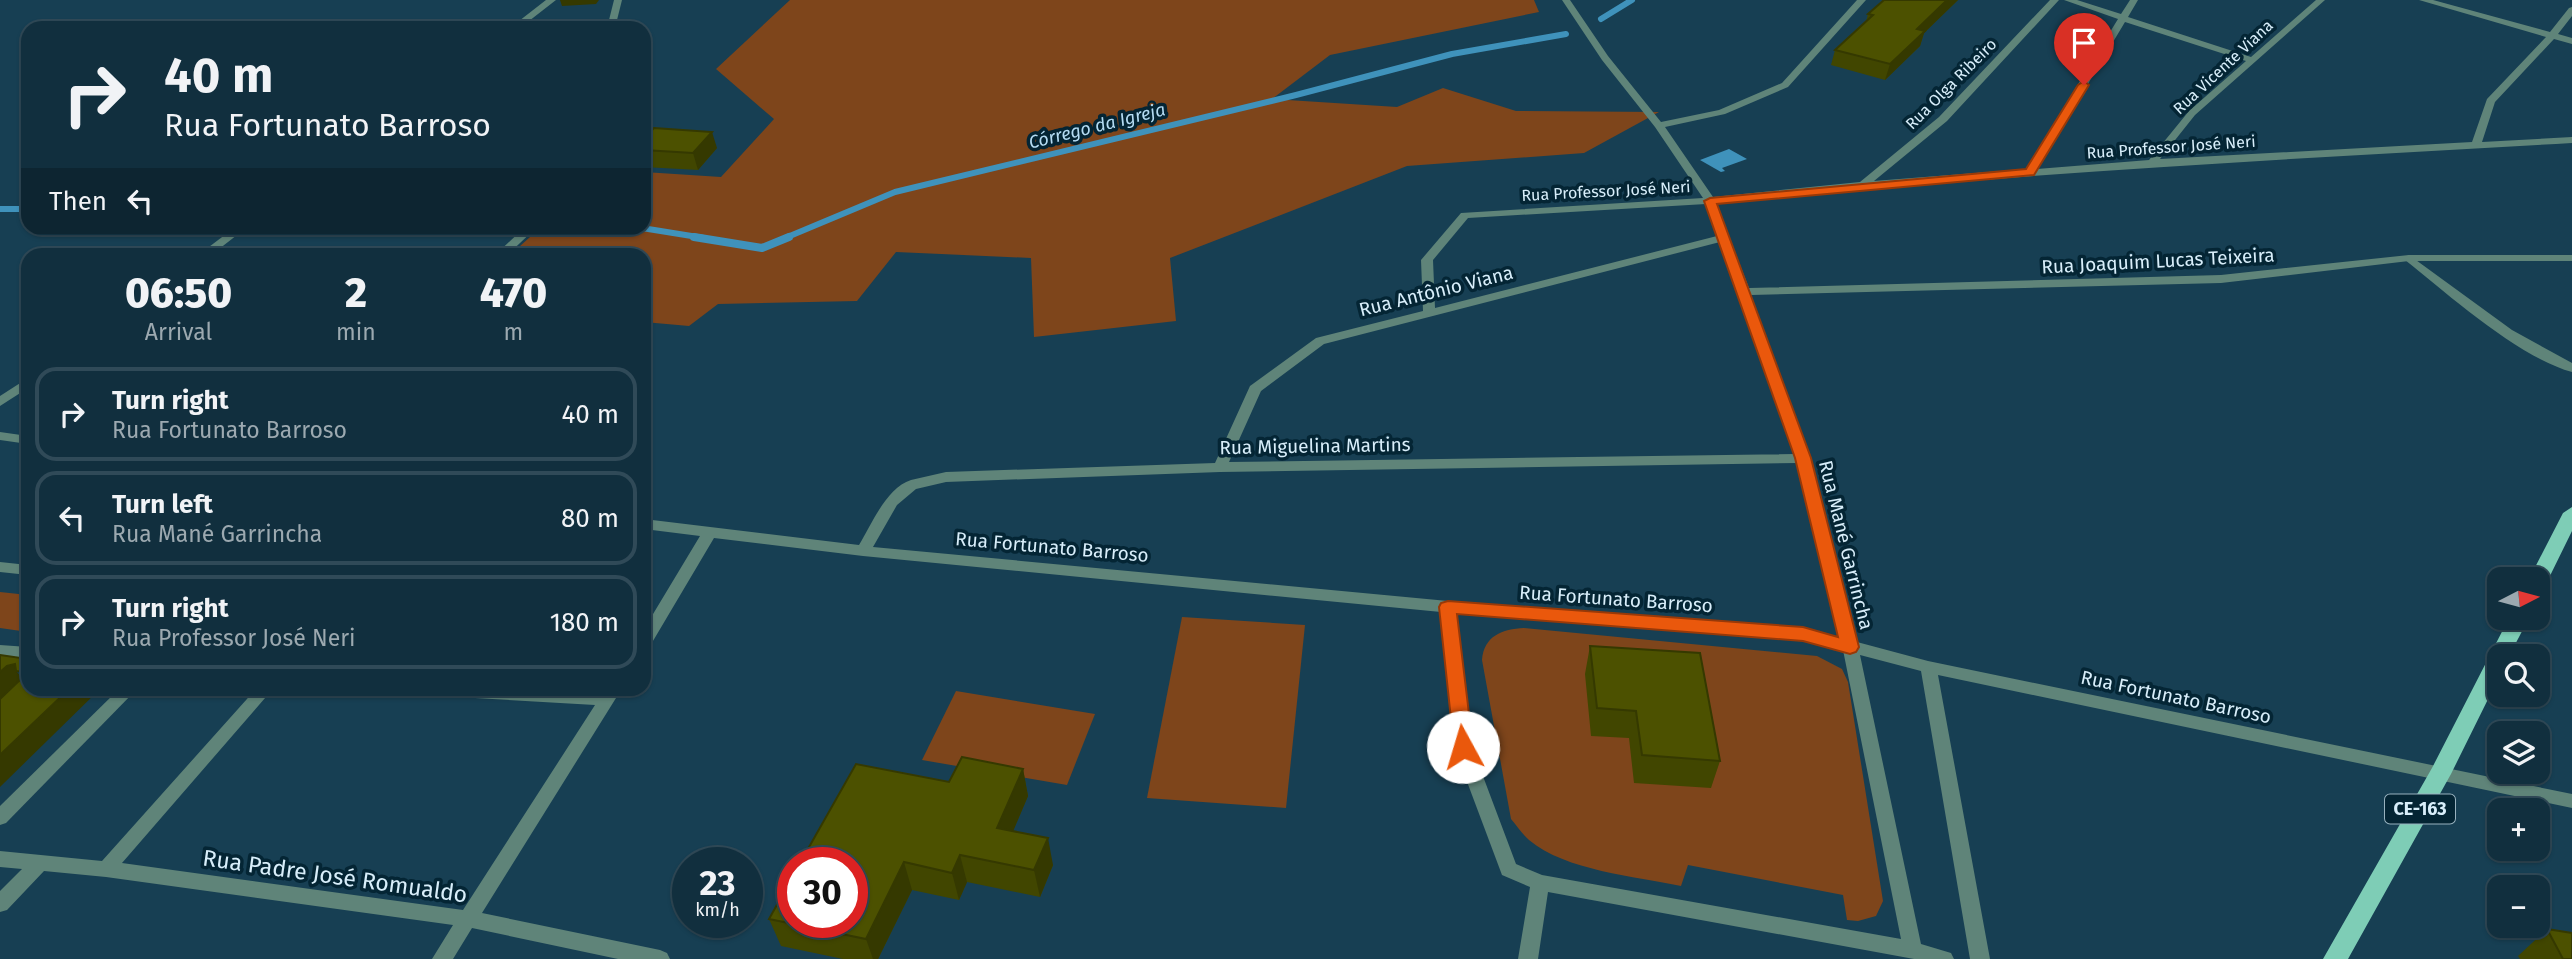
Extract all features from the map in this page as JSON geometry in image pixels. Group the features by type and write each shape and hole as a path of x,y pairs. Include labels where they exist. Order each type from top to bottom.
{"main road":[{"path":"2545,567 2572,513"},
{"name":"CE-163","path":"2335,959 2440,774 2487,681"}],"street":[{"path":"524,21 552,0"},
{"path":"613,21 618,0"},
{"name":"Rua Mané Garrincha","path":"1566,0 1605,58 1659,125 1710,201 1744,292 1803,458 1850,647 1913,950"},
{"path":"1659,125 1722,112 1785,85 1862,0"},
{"name":"Rua Olga Ribeiro","path":"1863,185 1943,119 2055,0"},
{"path":"2068,0 2252,60"},
{"path":"2030,172 2134,0"},
{"name":"Rua Vicente Viana","path":"2152,163 2192,113 2320,0"},
{"path":"2423,0 2572,41"},
{"path":"2476,146 2490,101 2553,36 2572,10"},
{"name":"Rua Professor José Neri","path":"1429,313 1427,260 1465,215 1710,201 1863,185 2152,163 2572,140"},
{"path":"213,248 230,235"},
{"path":"508,248 522,235"},
{"name":"Rua Antônio Viana","path":"1220,467 1255,388 1320,341 1722,238"},
{"path":"2409,258 2506,332 2539,354 2572,368"},
{"name":"Rua Joaquim Lucas Teixeira","path":"1744,292 2221,279 2409,258 2572,258"},
{"path":"0,402 21,387"},
{"path":"0,436 21,439"},
{"name":"Rua Miguelina Martins","path":"863,551 892,502 911,485 946,477 1220,467 1803,458"},
{"name":"Rua Fortunato Barroso","path":"651,525 863,551 1448,607 1803,634 1928,667 2572,801"},
{"path":"651,620 709,533"},
{"path":"0,567 21,569"},
{"path":"1448,607 1463,747 1509,869 1539,883 1913,950 1944,959"},
{"path":"0,651 21,652"},
{"path":"1928,667 1980,959"},
{"path":"0,818 122,696"},
{"path":"107,869 259,696"},
{"path":"442,959 609,696"},
{"name":"Rua Padre José Romualdo","path":"0,859 107,869 469,919 660,959"},
{"path":"0,904 39,864"},
{"path":"1528,959 1539,883"}],"shaded area":[{"path":"790,0 1534,0 1539,12 1330,55 1272,99 1397,107 1443,88 1516,111 1659,112 1584,153 1407,166 1170,258 1176,321 1034,337 1031,258 896,252 857,301 718,304 689,326 651,323 651,248 518,248 532,235 651,235 651,172 721,177 774,119 716,69"},
{"path":"0,592 21,594 21,631 0,628"},
{"path":"1182,617 1305,625 1286,808 1147,798"},
{"path":"1524,628 1817,656 1842,669 1848,682 1883,901 1876,916 1858,921 1847,920 1843,895 1688,865 1681,886 1602,871 1562,859 1529,840 1511,819 1482,660 1486,645 1496,635"},
{"path":"956,691 1095,714 1067,785 922,760"}],"water":[{"path":"1729,149 1747,159 1722,168 1725,171 1721,172 1700,160"}],"building":[{"path":"1884,0 1947,0 1917,29 1925,31 1890,64 1835,50 1873,15 1868,14"},
{"path":"654,128 712,132 693,153 651,150 651,131"},
{"path":"1590,646 1700,653 1720,761 1642,755 1636,711 1597,708"},
{"path":"0,655 21,658 21,672 16,671 15,664 0,672"},
{"path":"21,679 21,696 62,696 0,755 0,699"},
{"path":"962,757 1023,769 997,828 1048,838 1034,870 960,855 952,873 904,862 868,935 868,847 809,847 856,764 949,782"},
{"path":"777,905 777,921 769,919"},
{"path":"2550,929 2572,933 2572,959 2563,959"}],"waterway":[{"name":"Córrego da Igreja","path":"1601,19 1632,0"},
{"name":"Córrego da Igreja","path":"785,238 895,192 1296,95 1452,54 1566,34"},
{"name":"Córrego da Igreja","path":"0,209 21,209"},
{"name":"Córrego da Igreja","path":"651,229 704,238"},
{"name":"Córrego da Igreja","path":"694,237 762,248 789,237"}],"route":[{"path":"1463,747 1448,607 1803,634 1850,647 1803,458 1710,201 1863,185 2030,172 2084,85"}]}
